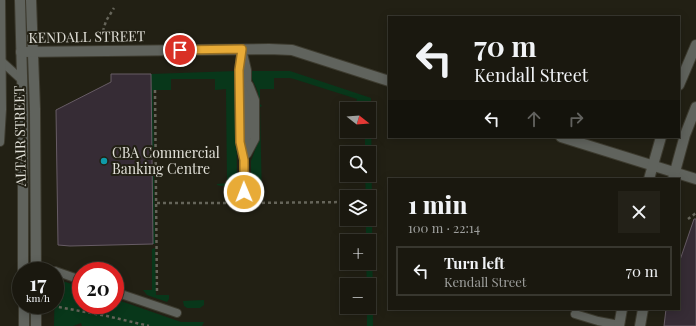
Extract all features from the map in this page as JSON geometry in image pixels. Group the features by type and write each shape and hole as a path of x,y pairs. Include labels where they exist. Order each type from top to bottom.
{"street":[{"name":"ALTAIR STREET","path":"20,0 23,262"},
{"name":"ALTAIR STREET","path":"31,0 35,109 36,262"},
{"path":"680,83 696,45"},
{"name":"KENDALL STREET","path":"21,52 242,49 292,50 388,81"},
{"path":"674,176 685,135 696,107"},
{"path":"564,138 652,166 674,176 696,179"},
{"path":"649,178 661,138"},
{"path":"619,325 622,310"},
{"path":"640,326 643,310"},
{"path":"24,314 24,326"},
{"path":"36,314 36,326"}],"lane":[{"path":"0,142 2,108 1,0"},
{"path":"242,49 247,70 248,138 244,160 244,192"},
{"path":"242,49 239,70 240,142 244,160"},
{"path":"1,60 22,80"},
{"path":"124,295 177,313"},
{"path":"575,314 598,321 619,325"}],"path":[{"path":"103,31 106,21 114,8"},
{"path":"155,90 158,294"},
{"path":"688,219 696,213"},
{"path":"64,308 107,316 148,326"}],"green space":[{"path":"236,71 237,185 217,185 227,183 226,89 215,90 215,79 171,79 171,90 153,90 154,158 152,158 151,74"},
{"path":"250,71 290,71 371,98 371,102 356,102 357,99 290,78 274,78 274,89 260,89 260,104 262,106 260,107 262,200 251,200 251,161 259,139 258,93"},
{"path":"365,138 371,138 371,146 365,146"},
{"path":"152,164 154,164 155,244 153,244"},
{"path":"365,182 372,182 372,190 366,190"},
{"path":"366,226 372,226 372,234 366,234"},
{"path":"155,248 156,295 169,295 167,302 147,295 143,290 152,290 152,249"},
{"path":"366,270 373,270 373,278 367,278"},
{"path":"64,282 72,284 72,314 124,314 124,302 181,322 204,322 202,326 82,326 81,323 73,326 54,326 54,314 64,314"},
{"path":"204,300 204,305 200,308 187,308 184,306 183,301"},
{"path":"367,314 373,314 373,326 367,326"}],"building":[{"name":"CBA Commercial Banking Centre","path":"111,74 151,74 153,244 58,245 56,110 111,82"},
{"path":"694,219 696,219 696,326 664,326 666,310 680,310 680,260"}],"place":[{"name":"CBA Commercial Banking Centre","path":"104,161"}],"route":[{"path":"180,50 242,49 239,70 240,142 244,160 244,192"}]}
